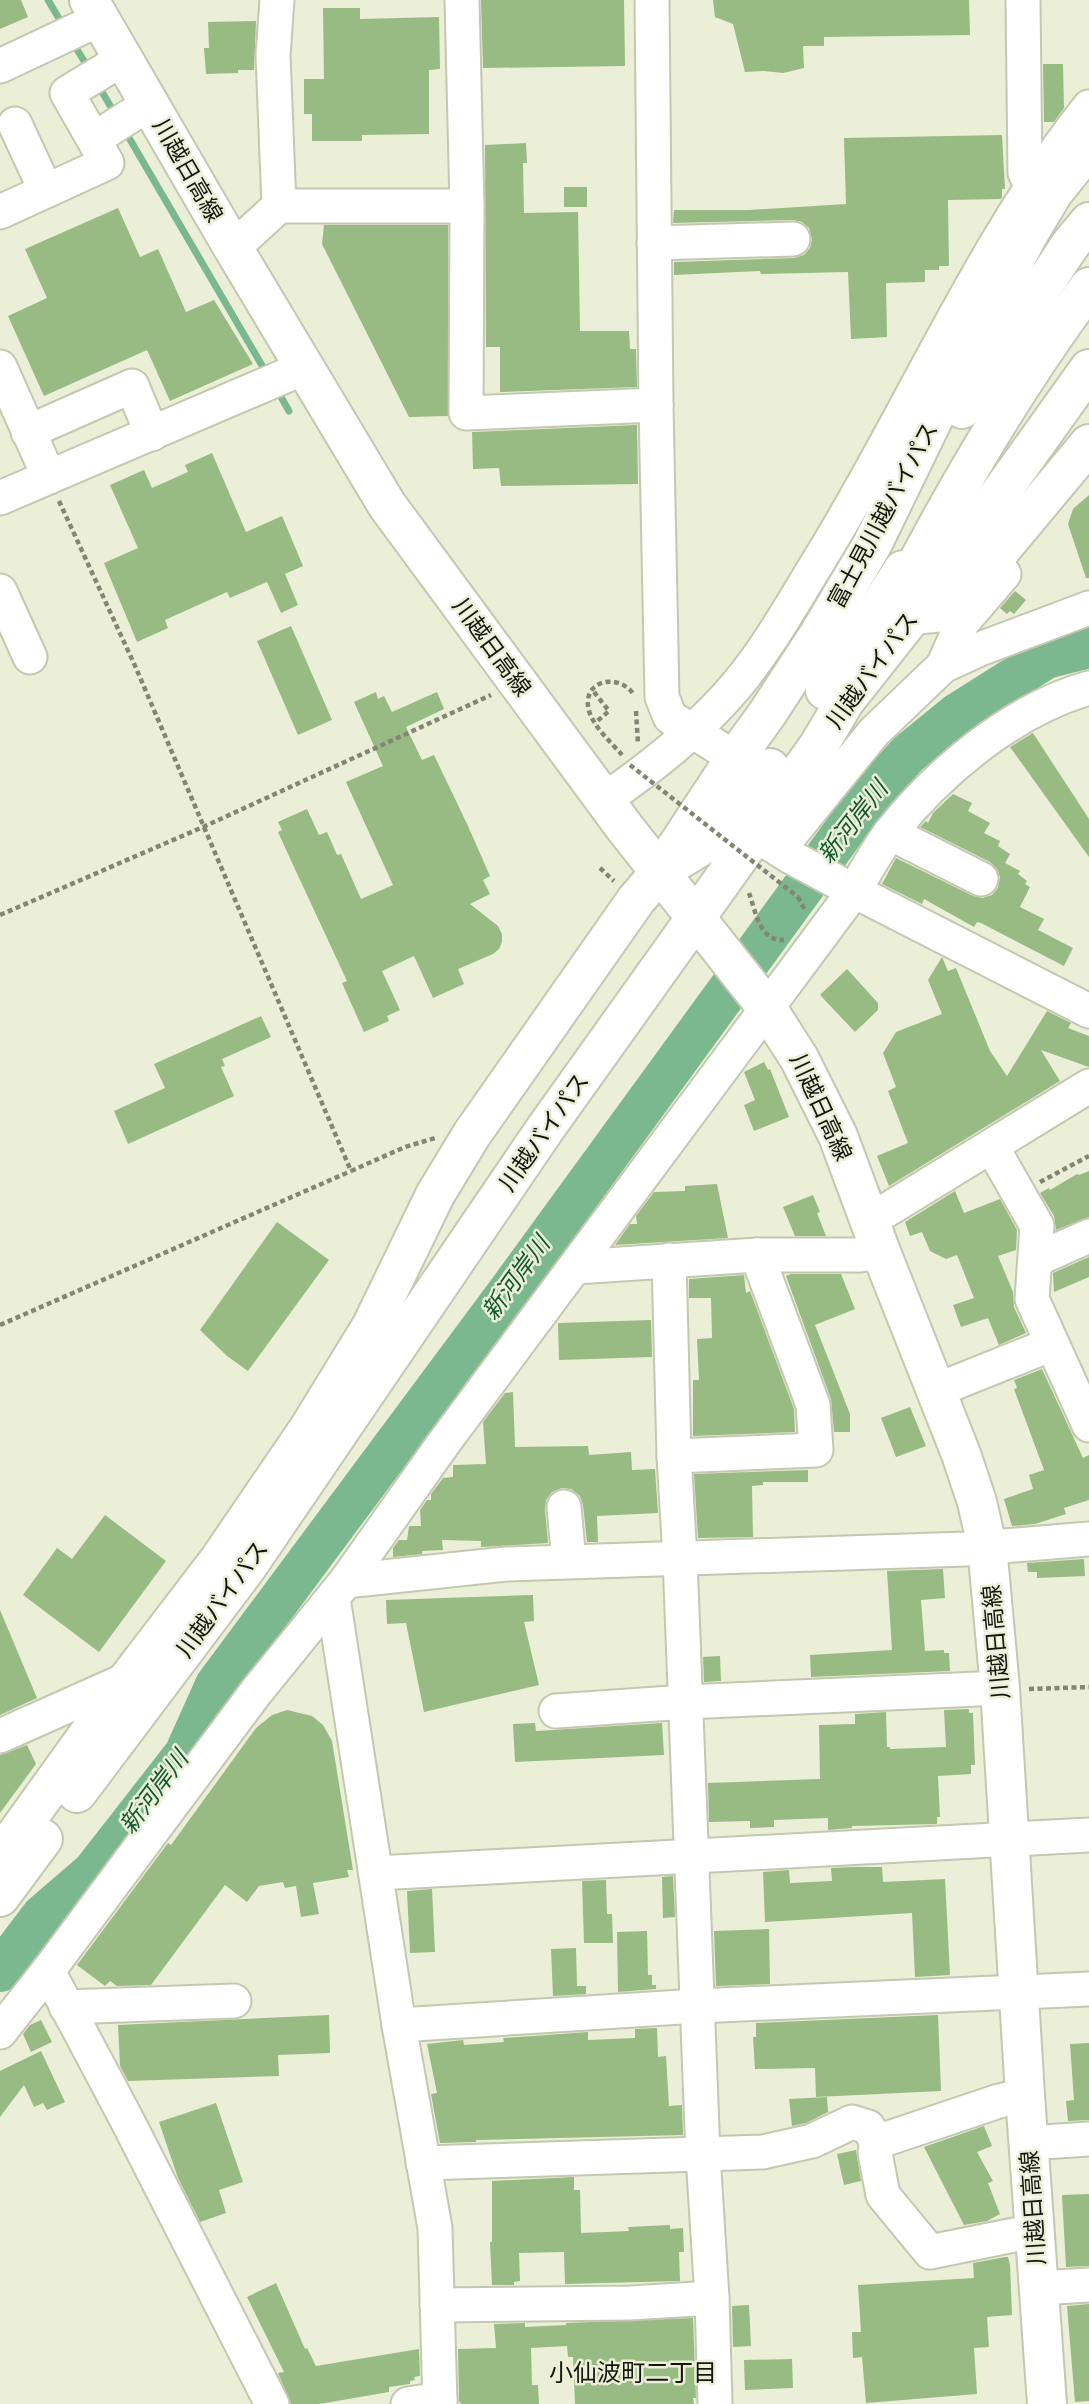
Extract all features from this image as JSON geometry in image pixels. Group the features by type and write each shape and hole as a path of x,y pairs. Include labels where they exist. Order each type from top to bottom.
{"main road":[{"name":"川越日高線","path":"94,9 387,505 604,800 763,1002 799,1058 838,1136 875,1237 937,1390 977,1502 987,1546 1000,1688 1047,2404"},
{"name":"富士見川越バイパス","path":"660,872 767,714 872,545 957,370 1028,235 1053,194 1089,148"},
{"path":"872,545 1070,245 1089,222"},
{"path":"845,701 944,511 1004,412 1089,287"},
{"name":"川越バイパス","path":"0,1896 247,1567 545,1129 695,916 775,846 819,744 845,701 913,615 1089,369"},
{"path":"913,615 943,612 949,608 1089,444"},
{"path":"660,872 708,842 742,807 825,691 895,581 944,511"},
{"name":"川越バイパス","path":"0,1857 128,1679 219,1560 309,1428 371,1327 435,1195 472,1134 636,900 660,872"}],"street":[{"path":"277,0 273,55 279,206"},
{"path":"462,0 467,206 466,413 656,405"},
{"path":"652,0 662,697 670,718 735,758"},
{"path":"1023,0 1025,173 1032,186"},
{"path":"0,66 94,9"},
{"path":"0,212 107,163 67,93 123,59"},
{"path":"94,139 149,104"},
{"path":"604,800 663,758 692,731 737,685 778,627 835,535 965,295 1032,186 1089,107"},
{"path":"15,124 46,191"},
{"path":"233,248 279,206 467,206"},
{"path":"654,243 793,239"},
{"path":"3,489 48,477 306,367"},
{"path":"0,368 48,477"},
{"path":"28,432 132,386 152,434"},
{"path":"943,666 962,623 1089,473"},
{"path":"0,591 30,657"},
{"path":"660,872 775,846 874,732 943,666 980,649 1089,608"},
{"path":"0,2032 256,1692 339,1590 443,1444 576,1267 845,886 941,779 982,744 1020,718 1089,688"},
{"path":"890,833 981,879"},
{"path":"775,846 845,886 1089,1011"},
{"path":"576,1267 757,1255 860,1255 875,1237 992,1147 1089,1086"},
{"path":"992,1147 1037,1226 1032,1299 1089,1425"},
{"path":"1035,1260 1089,1236"},
{"path":"674,1456 816,1450 813,1405 757,1255"},
{"path":"669,1260 674,1456 715,2404"},
{"path":"937,1390 1052,1344"},
{"path":"565,1507 569,1561"},
{"path":"339,1590 506,1564 966,1549 1089,1539"},
{"path":"339,1590 376,1873 435,2228 440,2402 408,2404"},
{"path":"0,1736 128,1679"},
{"path":"556,1711 686,1702 1000,1688"},
{"path":"376,1873 1089,1835"},
{"path":"48,1971 272,2404"},
{"path":"400,2025 697,2006 1089,1989"},
{"path":"66,2007 234,2001"},
{"path":"877,2142 999,2101 1025,2095"},
{"path":"423,2163 763,2152 813,2141 852,2122 868,2127 877,2142 875,2153 883,2195 930,2252 1034,2231"},
{"path":"1028,2143 1089,2139"},
{"path":"1039,2288 1089,2286"},
{"path":"437,2305 630,2303 712,2298"}],"path":[{"path":"48,477 136,668 351,1171"},
{"path":"0,915 204,827 519,682"},
{"path":"638,749 635,696 620,682 598,685 592,690 588,706 595,723 630,765 798,897 804,905 807,918"},
{"path":"594,692 609,711 595,723"},
{"path":"748,892 766,935 772,939 787,940"},
{"path":"0,1325 405,1147 439,1137"},
{"path":"1020,1193 1089,1156"},
{"path":"1000,1688 1089,1687"}],"building":[{"path":"0,0 21,0 28,17 0,29"},
{"path":"481,0 624,0 625,66 483,68"},
{"path":"713,0 969,0 970,35 824,37 824,46 803,46 804,68 783,73 745,72 733,24 715,17"},
{"path":"323,8 360,8 360,19 439,17 440,69 429,70 429,134 362,135 362,141 312,141 312,114 304,114 304,79 324,79"},
{"path":"256,21 254,70 206,74 204,48 209,48 208,22"},
{"path":"1043,64 1063,64 1064,108 1054,122 1044,122"},
{"path":"1002,135 1005,189 1002,189 1001,199 948,200 949,266 939,266 939,270 925,270 925,282 886,283 887,337 851,339 848,272 761,274 760,271 674,275 674,262 794,258 804,255 810,248 812,239 809,228 802,222 793,220 673,223 674,210 748,210 846,204 844,138"},
{"path":"526,143 527,163 523,163 524,213 578,212 580,331 629,331 630,349 636,349 637,387 500,392 500,347 486,347 485,145"},
{"path":"564,187 587,187 587,207 564,207"},
{"path":"118,208 140,257 158,249 186,312 214,300 253,364 170,401 147,350 44,396 8,316 47,298 25,249"},
{"path":"324,225 448,225 448,416 409,417 322,244"},
{"path":"637,425 638,484 501,486 499,468 473,469 472,432"},
{"path":"212,453 246,532 282,516 303,566 285,574 298,605 281,613 267,582 230,598 227,592 165,620 168,628 137,642 104,563 138,548 110,485 144,470 152,488 188,472 185,465"},
{"path":"1089,495 1089,578 1086,578 1068,524 1073,509"},
{"path":"1015,591 1026,600 1014,614 1010,611 1007,614 1000,608"},
{"path":"291,626 332,720 298,735 257,641"},
{"path":"376,692 378,699 384,696 392,712 437,692 444,709 406,727 422,760 434,755 468,826 490,876 483,880 490,894 470,904 498,926 502,942 493,954 458,969 464,984 433,998 414,956 382,971 400,1010 387,1016 389,1021 364,1032 342,983 347,981 278,832 282,830 278,822 307,809 319,835 327,832 337,855 341,854 361,899 393,885 346,782 383,766 354,702"},
{"path":"1033,733 1089,819 1089,857 1010,747"},
{"path":"953,794 972,803 968,811 990,823 984,833 1000,841 998,846 1010,854 1005,863 1020,871 1018,874 1027,881 1025,884 1030,887 1020,907 1044,919 1038,930 1073,948 1064,966 981,923 977,922 974,927 924,899 922,904 882,884 896,858 973,896 983,898 992,895 998,888 1000,877 990,862 920,827 926,821 928,823 933,813"},
{"path":"942,957 948,971 956,968 990,1051 1007,1076 1047,1011 1071,1023 1068,1028 1089,1036 1089,1067 1041,1050 1060,1081 889,1186 877,1156 908,1143 888,1091 896,1087 883,1053 896,1032 942,1014 928,980"},
{"path":"847,969 878,1003 878,1010 855,1032 820,995"},
{"path":"261,1016 271,1037 222,1059 225,1066 221,1067 234,1096 128,1144 114,1111 165,1088 154,1064"},
{"path":"764,1062 768,1070 770,1069 789,1117 754,1131 744,1105 755,1100 744,1072"},
{"path":"1089,1171 1089,1217 1056,1230 1054,1216 1040,1193 1077,1174"},
{"path":"717,1184 728,1238 615,1245 630,1224 637,1224 636,1216 654,1192 685,1191 685,1186"},
{"path":"955,1191 964,1213 1000,1199 1017,1230 1016,1250 998,1256 1013,1292 1014,1307 1026,1333 999,1345 988,1318 961,1327 953,1305 974,1298 957,1255 946,1259 930,1251 922,1232 910,1236 905,1222"},
{"path":"813,1195 826,1236 795,1236 783,1207"},
{"path":"277,1222 329,1260 248,1371 227,1356 200,1330"},
{"path":"1089,1257 1089,1277 1054,1292 1053,1273"},
{"path":"841,1274 855,1309 815,1325 850,1414 850,1432 834,1432 831,1399 786,1276"},
{"path":"744,1275 746,1293 750,1291 794,1409 795,1432 693,1436 693,1380 699,1380 697,1339 712,1338 711,1298 689,1298 689,1279"},
{"path":"651,1320 652,1357 559,1360 558,1323"},
{"path":"1042,1369 1083,1458 1089,1455 1089,1500 1064,1508 1066,1514 1035,1524 1012,1526 1004,1499 1033,1489 1029,1475 1044,1470 1014,1389 1017,1388 1014,1380"},
{"path":"513,1392 515,1447 588,1446 589,1455 631,1452 632,1470 655,1469 658,1513 597,1516 598,1542 587,1542 580,1496 571,1489 562,1488 552,1492 546,1500 548,1543 481,1547 481,1541 442,1540 443,1550 393,1557 393,1548 399,1540 407,1540 409,1526 421,1526 420,1510 427,1500 431,1500 431,1494 443,1478 453,1477 453,1465 486,1464 483,1422 505,1393"},
{"path":"910,1407 926,1446 896,1457 881,1418"},
{"path":"808,1470 808,1482 763,1482 763,1485 752,1486 753,1537 698,1538 694,1474"},
{"path":"105,1515 166,1561 99,1652 23,1595 57,1548 72,1559"},
{"path":"1084,1559 1085,1576 1037,1578 1037,1572 1028,1572 1027,1563"},
{"path":"943,1569 945,1598 921,1600 925,1651 944,1650 944,1653 949,1653 950,1671 811,1677 810,1655 892,1650 887,1571"},
{"path":"533,1595 534,1621 524,1622 539,1685 424,1712 406,1623 387,1624 386,1600"},
{"path":"0,1610 37,1698 0,1715"},
{"path":"720,1656 721,1681 704,1682 703,1657"},
{"path":"969,1709 969,1713 973,1713 975,1765 971,1765 971,1774 938,1776 940,1817 937,1817 937,1824 852,1826 828,1830 828,1818 774,1820 774,1827 750,1828 750,1821 709,1822 708,1783 820,1779 819,1725 855,1724 855,1714 886,1712 887,1747 890,1749 946,1747 944,1710"},
{"path":"287,1710 312,1716 323,1725 332,1741 353,1870 347,1870 349,1877 313,1883 319,1914 301,1917 296,1886 285,1888 283,1882 259,1886 247,1902 225,1885 151,1985 117,1986 110,1981 105,1986 77,1965 168,1843 171,1845 256,1728 272,1715"},
{"path":"535,1723 536,1731 662,1723 664,1755 515,1762 513,1724"},
{"path":"27,1745 36,1764 0,1813 0,1755"},
{"path":"882,1867 883,1882 945,1879 950,1975 915,1977 912,1913 765,1922 763,1872 789,1870 790,1883 832,1881 831,1868"},
{"path":"673,1876 675,1917 663,1918 662,1877"},
{"path":"606,1880 607,1914 612,1914 613,1943 584,1943 582,1881"},
{"path":"432,1889 435,1952 410,1953 407,1891"},
{"path":"769,1929 770,1984 716,1986 714,1931"},
{"path":"647,1931 648,1975 652,1975 652,1985 656,1985 656,1989 618,1992 617,1932"},
{"path":"576,1948 577,1986 586,1986 586,1994 553,1996 551,1949"},
{"path":"329,2015 330,2053 278,2055 279,2076 128,2081 120,2066 118,2025"},
{"path":"938,2015 941,2091 816,2097 815,2068 755,2069 753,2037 756,2037 756,2023"},
{"path":"41,2020 52,2042 31,2052 23,2034 30,2025"},
{"path":"657,2028 658,2057 666,2056 669,2106 682,2105 683,2135 440,2143 431,2094 437,2093 427,2044 463,2040 464,2045 504,2042 503,2038 588,2032 588,2040 635,2038 635,2029"},
{"path":"1089,2043 1089,2120 1068,2121 1066,2101 1074,2100 1070,2044"},
{"path":"41,2051 65,2102 47,2110 43,2103 34,2107 24,2085 0,2117 0,2071"},
{"path":"827,2097 828,2112 806,2123 792,2126 789,2099"},
{"path":"216,2103 243,2182 219,2190 226,2213 200,2222 178,2178 159,2122"},
{"path":"984,2126 992,2146 977,2152 993,2181 988,2183 1000,2214 987,2221 964,2225 924,2147"},
{"path":"856,2150 861,2181 844,2185 837,2154"},
{"path":"574,2177 574,2190 580,2190 581,2233 629,2231 628,2227 670,2225 670,2229 683,2228 684,2252 679,2252 680,2281 565,2284 564,2252 519,2253 520,2281 514,2282 514,2285 492,2285 492,2181"},
{"path":"1089,2194 1089,2266 1066,2267 1062,2195"},
{"path":"1008,2257 1012,2315 987,2317 989,2347 974,2348 977,2394 866,2403 862,2357 853,2358 852,2332 861,2332 858,2285 974,2278 973,2263"},
{"path":"276,2283 305,2349 307,2348 316,2366 419,2349 420,2376 414,2377 415,2380 410,2381 410,2384 389,2387 389,2392 319,2404 291,2404 278,2373 284,2372 247,2297"},
{"path":"1089,2304 1089,2401 1075,2402 1067,2306"},
{"path":"749,2305 751,2346 733,2347 732,2306"},
{"path":"693,2318 694,2404 575,2404 573,2357 568,2357 567,2346 531,2348 532,2385 538,2385 539,2404 461,2404 459,2401 458,2349 496,2348 494,2324 525,2323 525,2327"},
{"path":"792,2359 793,2388 745,2390 744,2360"}],"waterway":[{"path":"48,0 64,27"},
{"path":"73,43 89,69"},
{"path":"98,85 115,114"},
{"path":"125,131 267,374"},
{"path":"277,390 289,411"},
{"name":"新河岸川","path":"0,1971 42,1916 93,1872 185,1754 216,1685 509,1291 869,797 908,754 957,714 1046,658 1089,647"}],"district":[{"name":"小仙波町二丁目","path":"633,2373"}]}
